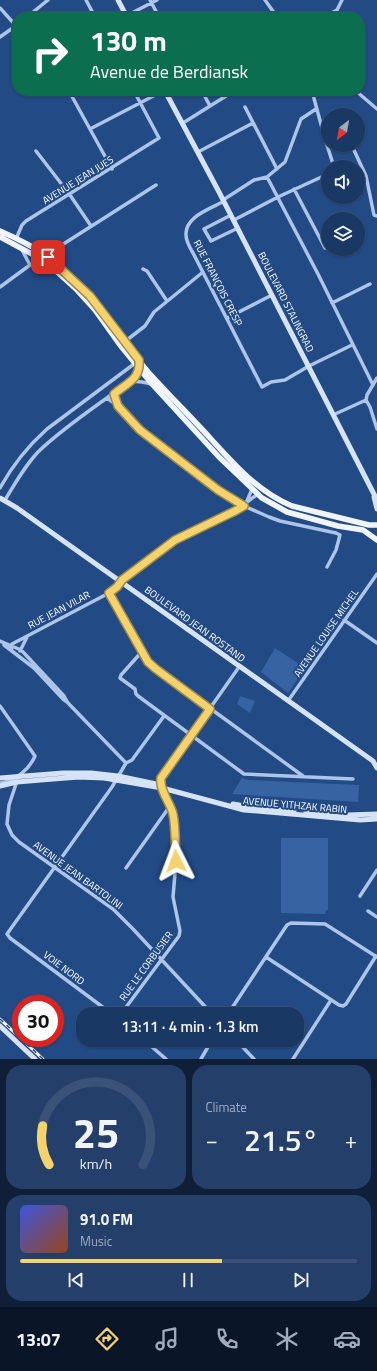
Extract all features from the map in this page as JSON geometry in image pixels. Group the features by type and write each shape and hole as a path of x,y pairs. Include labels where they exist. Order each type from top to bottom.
{"main road":[{"path":"0,231 46,259 86,299 122,343 152,384 222,460 258,494 287,512 338,526 363,530 377,540"},
{"path":"0,237 15,241 20,247 46,259"},
{"path":"138,365 149,372 232,462 252,481 273,497 286,504 299,508 376,524"},
{"path":"370,534 370,529 376,524"}],"street":[{"path":"33,12 48,0"},
{"path":"86,0 92,12"},
{"path":"118,0 124,12"},
{"path":"134,12 151,1 157,0"},
{"path":"266,0 274,12"},
{"path":"333,12 337,10 342,0"},
{"path":"151,1 156,12"},
{"path":"0,8 12,21"},
{"path":"0,38 12,30"},
{"path":"72,96 112,169"},
{"path":"136,96 140,103"},
{"path":"90,130 154,96"},
{"name":"BOULEVARD STALINGRAD","path":"167,96 224,200 377,500"},
{"path":"205,96 210,106"},
{"path":"183,123 226,96"},
{"path":"313,96 321,124"},
{"path":"362,96 377,109"},
{"name":"AVENUE JEAN JUES","path":"15,241 22,225 26,221 112,169 159,138 140,103"},
{"path":"245,106 278,169"},
{"path":"316,109 301,119 285,162 267,178 373,385"},
{"path":"198,152 254,123"},
{"path":"36,151 70,194 91,226"},
{"path":"355,152 366,176 374,215 377,216"},
{"path":"238,228 210,241 204,229 232,218 321,177"},
{"name":"RUE FRANÇOIS CRESP","path":"267,178 254,180 193,218 187,226 186,236 202,272 262,387 271,382 285,380 309,366"},
{"path":"0,287 30,265 46,259 54,250 156,185"},
{"path":"294,189 321,240"},
{"path":"20,247 30,265"},
{"path":"143,269 147,271 167,302"},
{"path":"122,343 144,326 154,312 202,272"},
{"path":"332,303 370,284"},
{"path":"227,318 272,295"},
{"path":"309,366 352,345"},
{"path":"2,499 38,453 72,424 130,381 138,365"},
{"path":"0,488 14,466 47,429 138,365"},
{"path":"377,378 366,395 366,400 370,407 377,429"},
{"path":"130,381 152,384"},
{"path":"114,394 118,406"},
{"path":"107,398 118,406 140,430 213,486 244,506 280,521 340,535 336,550 327,567"},
{"path":"333,415 366,400"},
{"path":"66,416 72,424"},
{"path":"244,506 252,489"},
{"name":"BOULEVARD STALINGRAD","path":"372,490 377,509"},
{"path":"247,502 258,494"},
{"name":"BOULEVARD JEAN ROSTAND","path":"2,499 122,581 239,667 375,760 377,768"},
{"name":"RUE JEAN VILAR","path":"11,646 109,593 122,581 175,540 244,506"},
{"name":"AVENUE LOUISE MICHEL","path":"288,701 377,574"},
{"path":"109,593 148,662 303,776"},
{"path":"344,620 377,643"},
{"path":"13,652 21,650 28,636"},
{"path":"0,641 21,650 64,696 68,703"},
{"path":"0,641 25,660 126,763"},
{"path":"11,646 13,652"},
{"path":"142,653 120,678 135,689 138,696 244,774 353,778"},
{"path":"161,787 161,778 164,773 239,667"},
{"path":"0,706 34,756 29,776"},
{"path":"54,866 117,778 126,763 132,760 164,716"},
{"name":"AVENUE YITHZAK RABIN","path":"0,785 15,779 29,776 91,773 248,807 348,815 377,814"},
{"name":"AVENUE YITHZAK RABIN","path":"0,778 15,779 29,776 117,778"},
{"name":"AVENUE JEAN BARTOLINI","path":"15,779 9,805 7,824 9,830 19,842 112,909 162,959 206,1007"},
{"name":"AVENUE YITHZAK RABIN","path":"161,787 244,810 360,820 362,818 377,818"},
{"name":"RUE LE CORBUSIER","path":"126,1007 180,934 173,897 176,861 174,821 170,806 161,787"},
{"path":"126,868 170,806"},
{"name":"VOIE NORD","path":"54,866 7,933 10,938 103,1007"},
{"path":"360,896 377,870"},
{"path":"368,911 377,917"},
{"path":"233,1007 287,925 291,923 325,924 377,957 346,1004 343,1006 331,1000 266,957"},
{"path":"293,1059 331,1000"},
{"path":"0,1026 35,1059"},
{"path":"152,1047 166,1059"},
{"path":"201,1059 208,1047"},
{"path":"243,1047 254,1059"}],"shaded area":[{"path":"275,648 305,668 288,693 261,672"},
{"path":"240,696 255,701 250,713 237,704"},
{"path":"242,778 248,780 359,785 358,802 232,794"},
{"path":"281,838 328,838 328,910 326,910 325,914 281,913"}],"railway":[{"path":"0,1019 43,1059"}],"route":[{"path":"48,257 90,296 139,360 140,366 136,376 114,394 118,406 140,430 218,490 244,506 181,536 168,544 122,580 117,587 109,593 148,662 210,709 161,778 161,787 167,798 174,821 176,861"}]}
